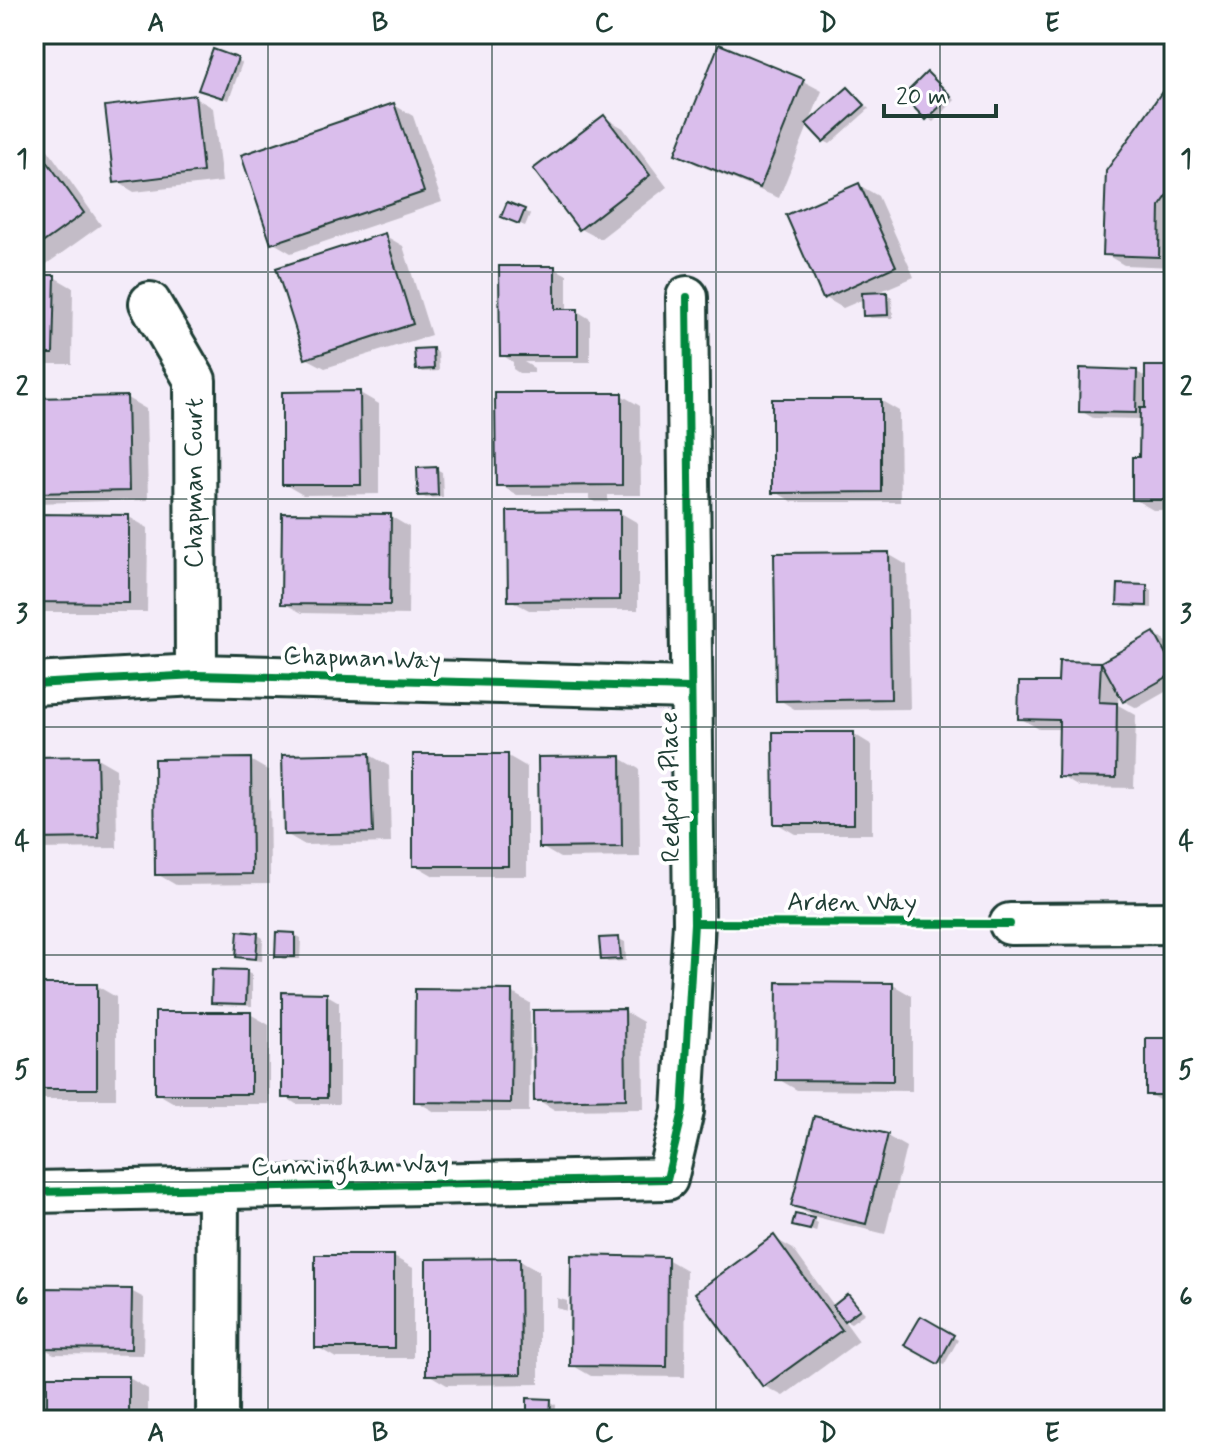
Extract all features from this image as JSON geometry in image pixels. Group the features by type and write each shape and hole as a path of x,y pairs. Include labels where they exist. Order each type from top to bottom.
{"street":[{"name":"Redford Place","path":"667,1179 683,1111 694,923 687,297"},
{"name":"Chapman Court","path":"150,303 195,380 196,675"},
{"name":"Chapman Way","path":"34,684 196,675 690,688"},
{"path":"1010,924 1174,923"},
{"name":"Cunningham Way","path":"34,1192 667,1179"},
{"path":"217,1420 218,1189"}],"building":[{"path":"719,44 804,79 760,188 675,154"},
{"path":"213,49 238,58 223,98 198,90"},
{"path":"927,72 951,96 926,120 903,96"},
{"path":"848,87 865,105 823,142 806,124"},
{"path":"1164,89 1174,96 1174,186 1160,206 1159,257 1103,255 1106,171"},
{"path":"195,95 203,172 114,183 105,106"},
{"path":"394,103 424,192 271,244 241,155"},
{"path":"604,115 650,175 579,230 533,169"},
{"path":"34,143 84,213 34,249"},
{"path":"859,183 896,266 823,299 786,215"},
{"path":"507,202 525,209 519,224 501,217"},
{"path":"385,233 413,324 305,359 276,268"},
{"path":"499,266 555,266 555,309 578,309 578,356 500,356"},
{"path":"34,275 55,275 53,354 34,354"},
{"path":"887,292 888,315 863,316 862,293"},
{"path":"433,348 434,369 416,370 414,349"},
{"path":"1145,366 1174,366 1174,500 1132,500 1132,457 1139,457 1140,408 1145,408"},
{"path":"1080,368 1137,370 1136,413 1079,412"},
{"path":"360,391 361,485 282,485 282,392"},
{"path":"495,393 622,393 622,485 496,486"},
{"path":"127,396 129,491 34,493 34,398"},
{"path":"772,399 881,399 881,492 772,493"},
{"path":"437,467 438,495 418,496 417,468"},
{"path":"620,510 620,600 508,601 507,511"},
{"path":"282,513 391,514 390,605 281,604"},
{"path":"34,514 129,515 129,603 34,602"},
{"path":"889,552 891,699 776,701 774,553"},
{"path":"1118,584 1147,585 1147,606 1117,605"},
{"path":"1154,632 1174,673 1123,702 1101,662"},
{"path":"1059,661 1101,662 1099,702 1117,703 1116,778 1058,777 1059,720 1018,719 1019,682 1058,682"},
{"path":"773,732 854,732 854,824 774,824"},
{"path":"370,753 373,833 284,835 282,755"},
{"path":"413,754 508,754 508,866 413,866"},
{"path":"97,756 99,838 34,839 34,757"},
{"path":"621,756 622,847 539,848 538,757"},
{"path":"251,758 252,874 155,875 154,759"},
{"path":"238,931 258,933 256,959 236,957"},
{"path":"276,932 295,933 295,957 275,957"},
{"path":"619,937 621,959 601,960 599,938"},
{"path":"212,969 247,970 246,1004 211,1003"},
{"path":"777,982 893,983 893,1081 776,1080"},
{"path":"34,984 97,984 97,1089 34,1089"},
{"path":"415,989 512,990 511,1103 414,1102"},
{"path":"282,992 327,993 327,1098 282,1098"},
{"path":"625,1009 626,1099 534,1101 533,1010"},
{"path":"155,1012 251,1012 251,1094 155,1094"},
{"path":"1146,1038 1174,1038 1174,1095 1146,1095"},
{"path":"814,1116 888,1134 866,1224 791,1206"},
{"path":"795,1214 814,1218 810,1230 792,1226"},
{"path":"774,1235 842,1330 763,1387 695,1293"},
{"path":"315,1255 394,1255 394,1348 315,1348"},
{"path":"571,1255 668,1257 667,1367 570,1366"},
{"path":"520,1258 521,1374 426,1375 426,1259"},
{"path":"40,1288 132,1289 131,1349 39,1348"},
{"path":"848,1294 860,1309 844,1321 833,1306"},
{"path":"921,1316 954,1335 938,1364 904,1345"},
{"path":"47,1376 129,1376 129,1420 47,1420"},
{"path":"527,1398 551,1399 550,1418 527,1417"}],"cycle path":[{"path":"34,1192 667,1179 683,1111 694,923 687,297"},
{"path":"34,684 196,675 690,688"},
{"name":"Arden Way","path":"694,923 1010,924"}]}
